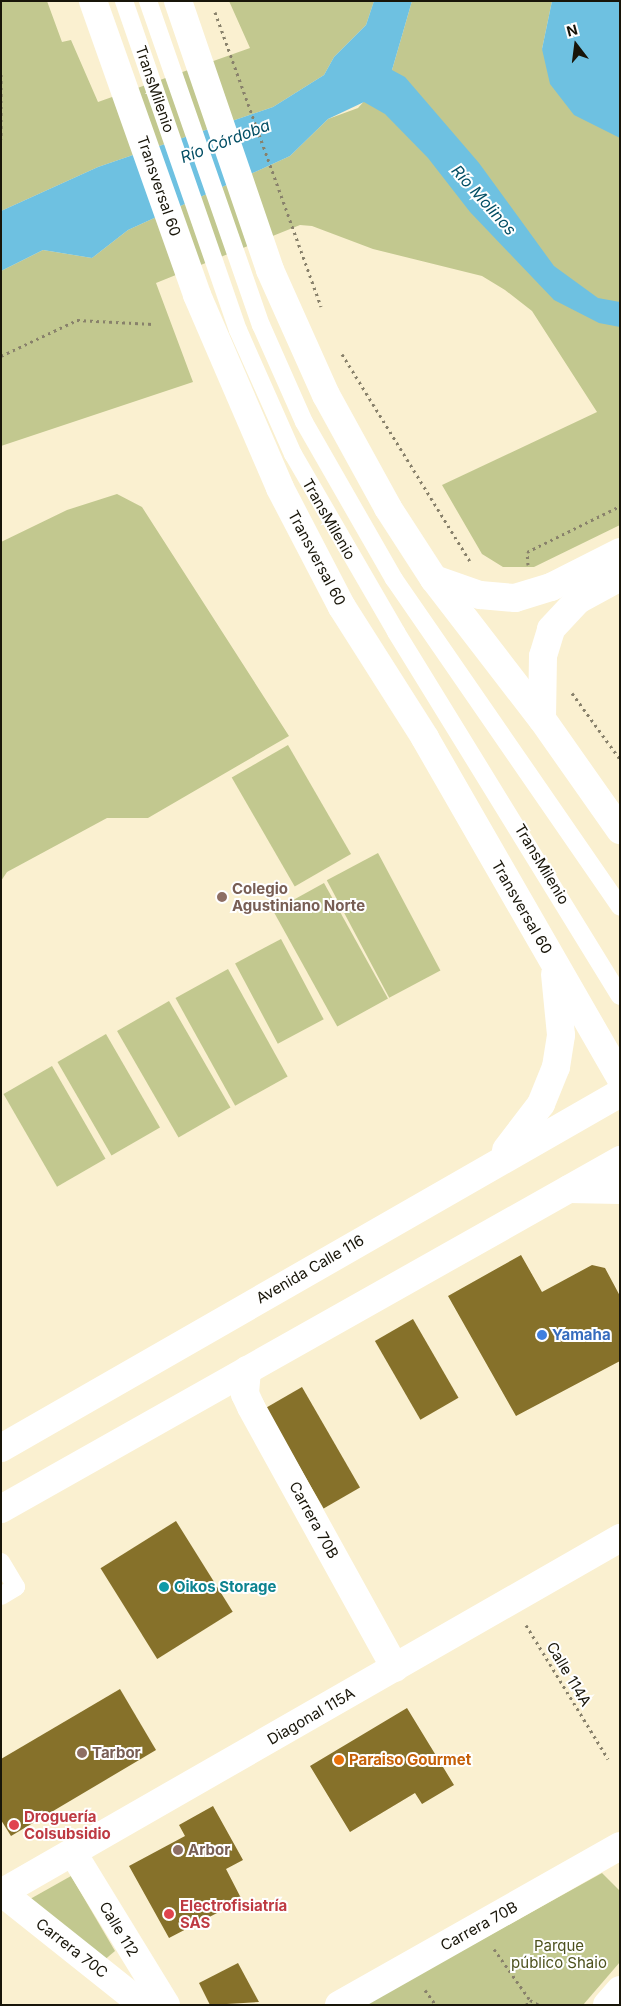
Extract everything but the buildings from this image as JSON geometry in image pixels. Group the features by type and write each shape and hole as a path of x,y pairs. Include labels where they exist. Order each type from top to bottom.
{"main road":[{"name":"Transversal 60","path":"92,1 197,295 311,549 543,942 620,1077"},
{"path":"178,1 270,270 326,395 388,508 434,579 542,720 620,830"},
{"path":"434,579 496,597 534,594 620,552"},
{"path":"542,720 543,656 551,629 564,611 620,577"},
{"path":"489,1166 519,1138 537,1111 556,1066 560,1003 543,942"},
{"name":"Avenida Calle 116","path":"1,1448 489,1166 620,1093"},
{"path":"1,1509 620,1160"},
{"path":"565,1190 620,1190"},
{"name":"Carrera 70B","path":"247,1370 244,1386 250,1407 395,1668"},
{"name":"Diagonal 115A","path":"1,1893 620,1538"},
{"name":"Carrera 70B","path":"339,2005 620,1846"},
{"name":"Calle 112","path":"73,1852 166,2005"},
{"name":"Carrera 70C","path":"1,1893 143,2005"},
{"path":"607,2005 620,1990"}],"lane":[{"name":"TransMilenio","path":"124,1 223,286 274,415 321,509 620,996"},
{"name":"TransMilenio","path":"148,1 245,278 304,422 359,521 620,907"},
{"path":"1,1562 16,1587 1,1596"}],"path":[{"path":"211,1 323,313"},
{"path":"1,74 1,139"},
{"path":"1,356 77,320 153,324"},
{"path":"339,348 496,597"},
{"path":"527,552 620,506"},
{"path":"543,656 620,759"},
{"name":"Calle 114A","path":"511,1601 608,1759"},
{"path":"478,1926 530,2000 539,2005"},
{"path":"526,2005 530,2000"}],"green space":[{"path":"1,1 47,1 62,42 71,40 98,102 250,48 229,1 374,1 366,25 334,57 324,75 273,107 98,167 1,211"},
{"path":"412,1 552,1 542,49 620,138 620,525 534,567 503,567 482,554 442,485 597,412 532,311 505,290 482,276 373,249 312,226 300,225 156,283 193,382 1,446 1,271 43,250 92,258 128,230 290,156 328,119 358,108 392,70"},
{"path":"117,494 142,507 289,736 148,818 107,818 7,872 1,881 1,542 67,510"},
{"path":"288,745 351,854 295,887 232,778"},
{"path":"378,853 440,970 389,998 327,880"},
{"path":"324,883 388,998 337,1027 273,911"},
{"path":"281,939 324,1019 278,1044 235,963"},
{"path":"228,969 288,1077 235,1106 176,998"},
{"path":"169,1001 230,1108 179,1138 117,1031"},
{"path":"106,1034 160,1128 112,1156 58,1062"},
{"path":"52,1066 106,1159 57,1187 4,1094"},
{"name":"Parque público Shaio","path":"602,1873 620,1891 620,1962 583,2005 364,2005"},
{"path":"71,1876 115,1951 102,1962 23,1903"}],"water":[{"path":"374,1 412,1 392,70 405,77 479,163 554,266 598,298 620,302 620,327 599,323 554,300 470,212 428,158 385,114 364,102 328,119 290,156 128,230 92,258 43,250 1,271 1,211 98,167 273,107 324,75 334,57 366,25"},
{"path":"552,1 620,1 620,138 574,115 550,84 542,49"}],"place":[{"name":"Colegio Agustiniano Norte","path":"222,897"},
{"name":"Yamaha","path":"542,1335"},
{"name":"Oikos Storage","path":"164,1587"},
{"name":"Tarbor","path":"82,1753"},
{"name":"Paraiso Gourmet","path":"339,1760"},
{"name":"Droguería Colsubsidio","path":"14,1825"},
{"name":"Arbor","path":"178,1850"},
{"name":"Electrofisiatría SAS","path":"169,1914"}],"water label":[{"name":"Río Córdoba","path":"225,141"},
{"name":"Río Molinos","path":"484,200"}]}
